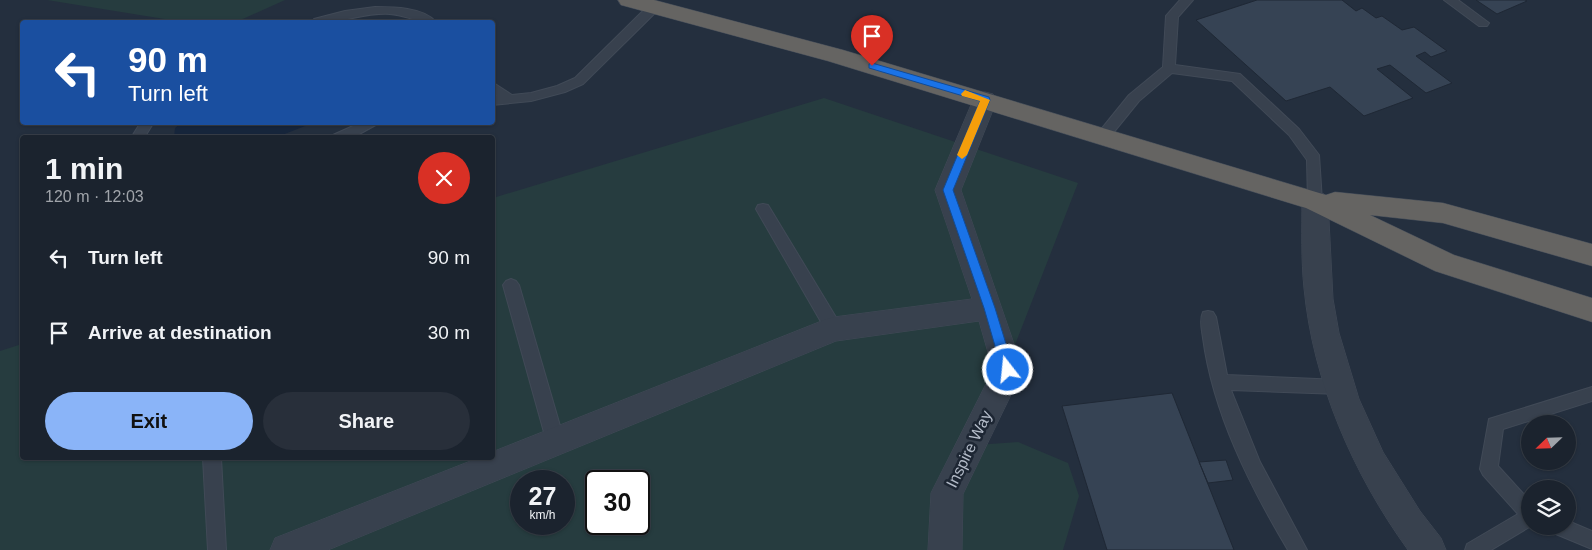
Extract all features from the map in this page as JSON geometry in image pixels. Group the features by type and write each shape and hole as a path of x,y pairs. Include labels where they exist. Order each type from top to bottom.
{"highway":[{"path":"630,0 659,3 1315,200 1445,263 1592,310"},
{"path":"1315,200 1442,213 1592,255"}],"street":[{"name":"Inspire Way","path":"944,550 947,492 1008,370 990,308 948,190 985,100"},
{"path":"1315,200 1319,298 1328,349 1340,387 1365,450 1390,495 1428,550"},
{"path":"287,550 556,443 834,329 990,308"}],"lane":[{"path":"1170,68 1172,16 1187,0"},
{"path":"1450,0 1483,23"},
{"path":"495,101 531,97 561,89 579,81 659,3"},
{"path":"324,20 333,17 382,11 407,13 425,20"},
{"path":"1104,136 1134,98 1170,68 1236,77 1294,132 1314,159 1315,200"},
{"path":"495,88 509,99"},
{"path":"345,135 368,125"},
{"path":"763,209 834,329"},
{"path":"511,285 556,443"},
{"path":"1208,317 1210,340 1222,382 1258,474 1298,550"},
{"path":"1222,382 1340,387"},
{"path":"1521,506 1489,469 1495,424 1592,394"},
{"path":"212,460 217,550"},
{"path":"1474,550 1521,521"},
{"path":"1576,534 1592,540"}],"green space":[{"path":"47,0 285,0 240,20 171,20"},
{"path":"824,98 1078,183 976,445 1018,442 1068,463 1079,496 1063,550 0,550 0,351 20,345 20,460 495,460 495,197"}],"water":[{"path":"179,125 308,125 282,135 174,135 175,128"}],"building":[{"path":"1257,0 1342,0 1356,11 1362,8 1376,18 1382,16 1402,30 1414,27 1447,51 1431,57 1425,52 1416,56 1452,83 1426,93 1390,65 1377,69 1413,98 1364,116 1330,87 1286,101 1196,20"},
{"path":"1476,0 1525,0 1527,1 1497,14"},
{"path":"1172,393 1234,550 1107,550 1062,406"},
{"path":"1226,460 1233,480 1208,483 1199,462"}],"slow traffic":[{"path":"962,155 985,100 965,94"}],"route":[{"path":"872,66 985,100 948,190 990,308 1008,370"}]}
